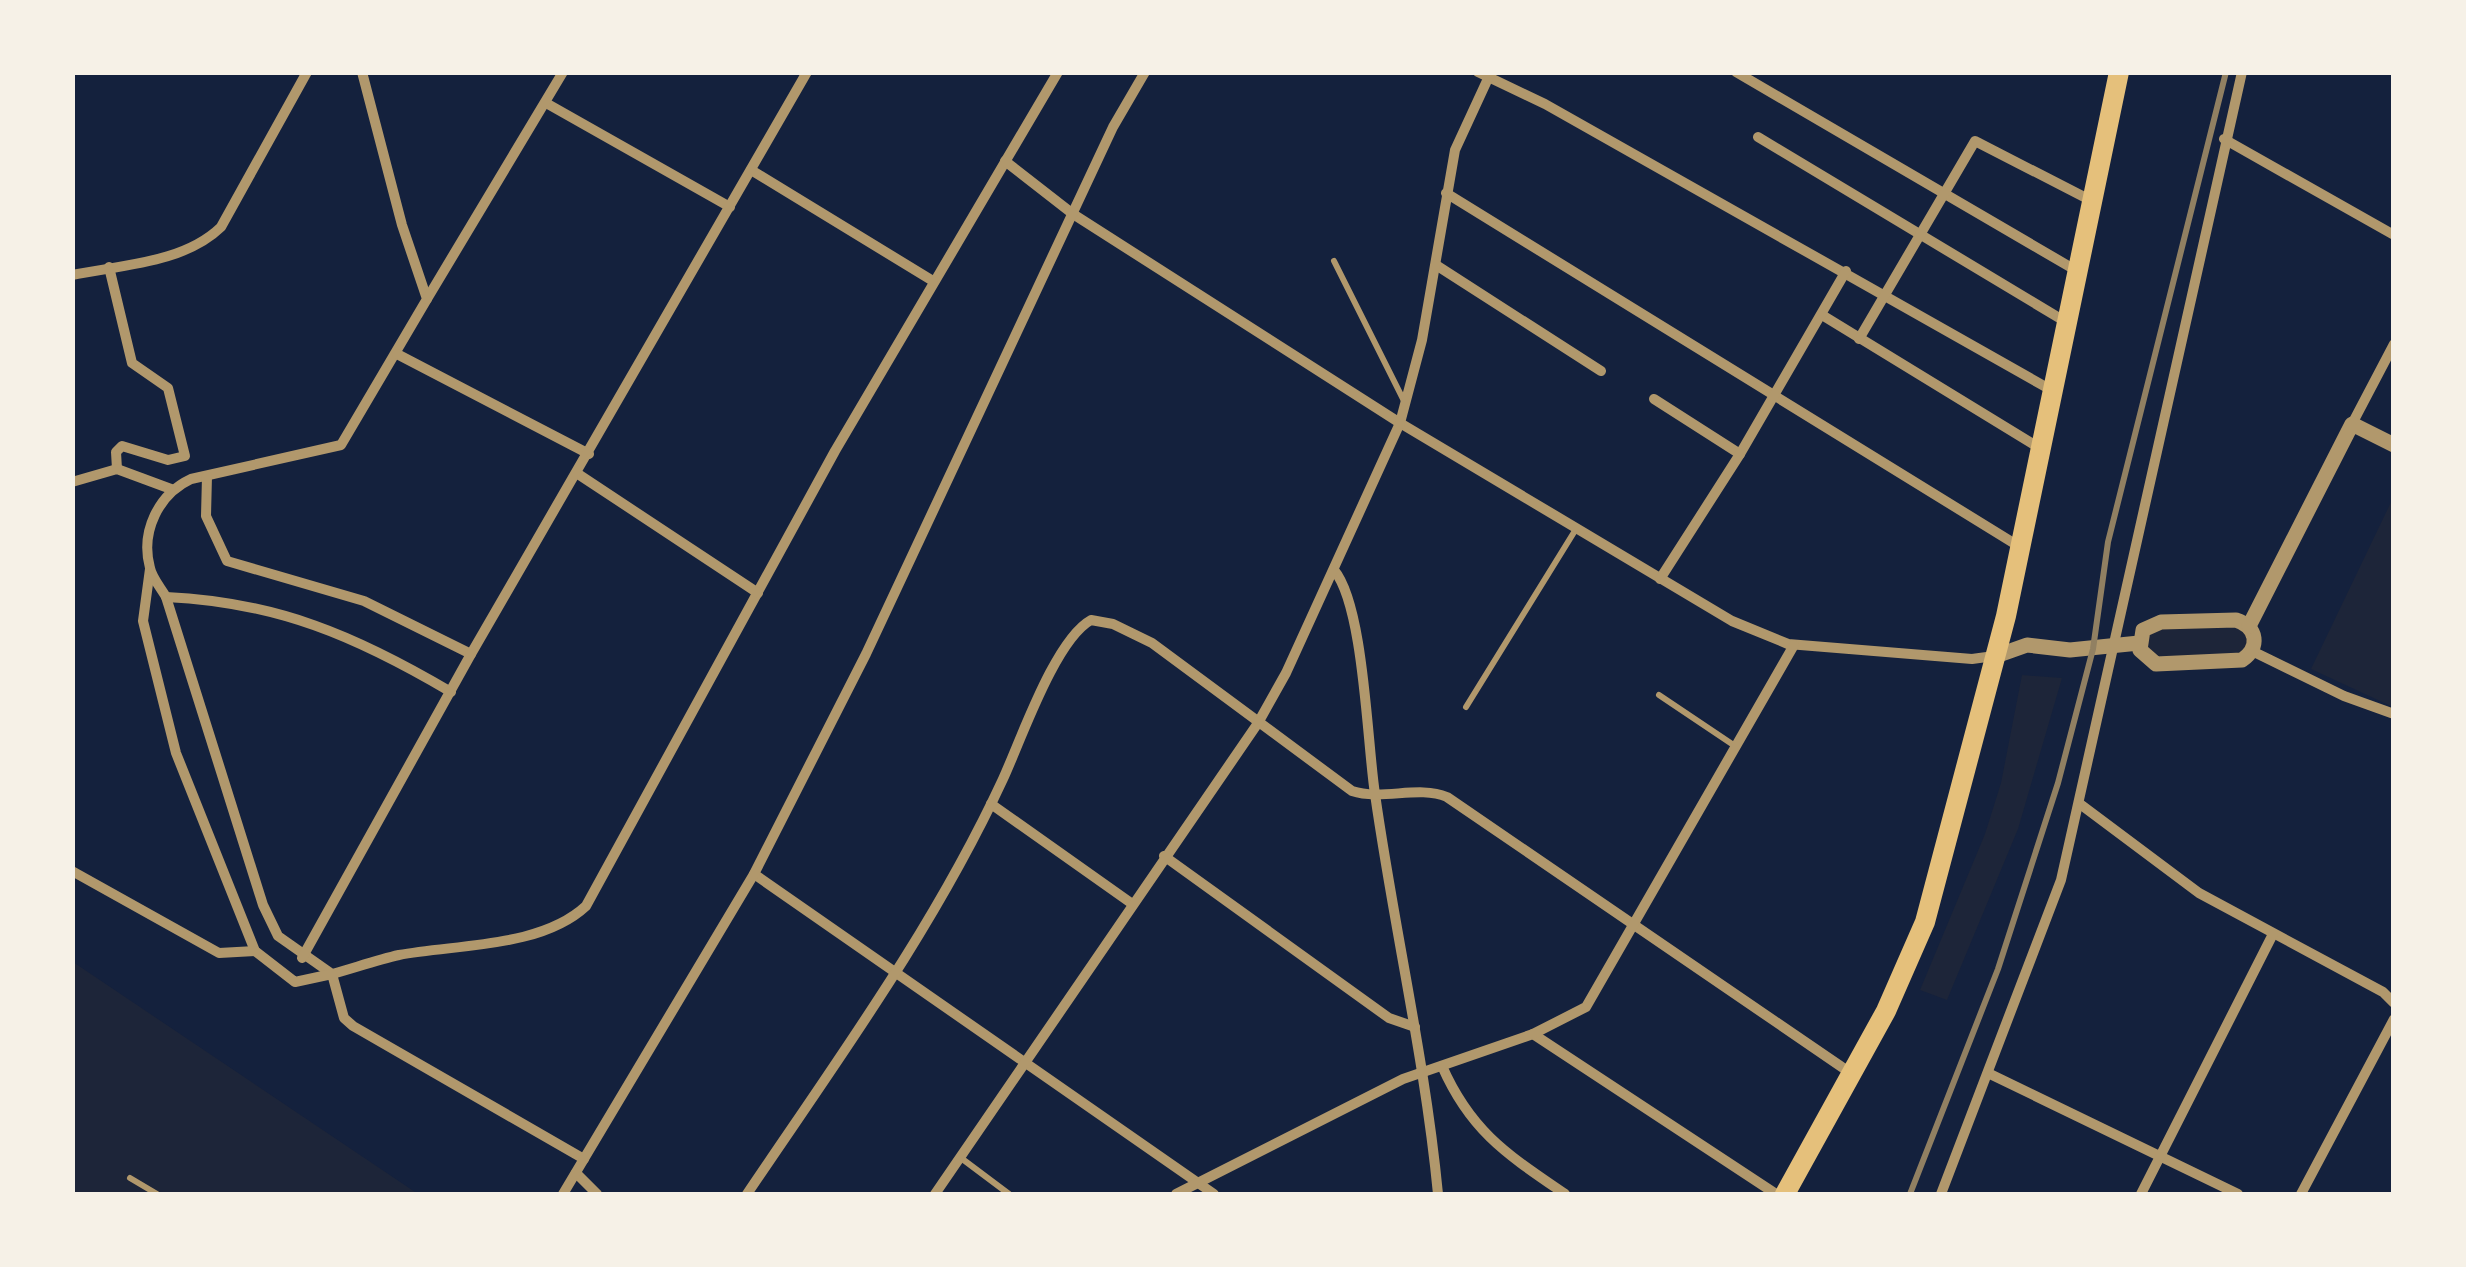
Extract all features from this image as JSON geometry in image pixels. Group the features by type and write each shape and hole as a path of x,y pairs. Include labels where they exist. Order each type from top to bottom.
{"main road":[{"path":"1785,1194 1853,1075 1926,922 2021,548 2116,74"}],"street":[{"path":"72,275 184,252 209,238 220,227 308,72"},
{"path":"362,72 402,226 427,299"},
{"path":"72,482 117,469 171,488 341,445 562,72"},
{"path":"302,958 470,654 578,474 807,72"},
{"path":"171,488 153,519 143,621 176,753 255,951 295,982 396,956 532,933 574,917 586,906 934,281 1058,72"},
{"path":"563,1194 754,874 866,654 1112,127 1145,72"},
{"path":"1736,72 2077,271"},
{"path":"1941,1194 2047,925 2080,804 2224,139 2242,72"},
{"path":"936,1194 1258,722 1334,570 1406,406 1460,134 1486,74 1846,271 2053,391"},
{"path":"546,104 730,206"},
{"path":"1758,138 2066,323"},
{"path":"2224,139 2394,236"},
{"path":"1859,338 1972,143 1978,140 2092,201"},
{"path":"1005,161 1073,214 1400,423 1732,621 1794,645 1886,649 1972,659 1996,656 2027,645 2070,650 2139,643"},
{"path":"751,170 934,281"},
{"path":"1446,193 2021,548"},
{"path":"1436,266 1601,370"},
{"path":"109,268 132,363 168,388 185,456 168,460 122,446 116,452 117,469"},
{"path":"1660,579 1740,454 1846,271"},
{"path":"1822,314 2041,449"},
{"path":"2248,626 2394,344"},
{"path":"397,354 588,454"},
{"path":"1654,399 1740,454"},
{"path":"2352,424 2394,446"},
{"path":"578,474 758,593"},
{"path":"207,476 206,516 227,561 364,601 470,654"},
{"path":"150,568 166,597 262,904 278,936 302,958 332,974 344,1018 353,1026 584,1159"},
{"path":"1334,570 1351,604 1375,796 1425,1072 1438,1194"},
{"path":"166,597 220,600 330,627 450,692"},
{"path":"746,1194 896,976 992,804 1066,647 1091,620 1113,624 1152,643 1352,791 1375,796 1443,795 1853,1075"},
{"path":"2236,620 2248,626 2255,638 2252,651 2236,662 2163,664 2144,657 2139,643 2143,630 2154,622 2236,620"},
{"path":"1176,1194 1425,1072 1533,1034 1586,1007 1794,645"},
{"path":"2252,651 2344,696 2394,714"},
{"path":"992,804 1131,903"},
{"path":"2080,804 2199,893 2384,992 2394,1003"},
{"path":"1164,856 1389,1018 1415,1027"},
{"path":"72,872 218,953 255,951"},
{"path":"754,874 1214,1194"},
{"path":"2141,1194 2272,934"},
{"path":"2301,1194 2394,1019"},
{"path":"1533,1034 1776,1194"},
{"path":"1442,1066 1459,1103 1484,1135 1565,1194"},
{"path":"1990,1074 2238,1194"},
{"path":"576,1173 597,1194"}],"lane":[{"path":"1334,261 1406,406"},
{"path":"1466,706 1576,528"},
{"path":"1659,695 1735,746"},
{"path":"961,1158 1009,1194"},
{"path":"130,1178 158,1194"}],"shaded area":[{"path":"2393,498 2393,707 2311,669"},
{"path":"2240,627 2249,640 2244,654 2158,660 2146,651 2150,629"},
{"path":"2022,675 2062,678 2018,829 1947,1000 1920,990 1985,834 2001,783"},
{"path":"73,962 418,1194 73,1194"}],"railway":[{"path":"1910,1194 1998,969 2058,783 2093,649 2108,542 2226,72"}]}
